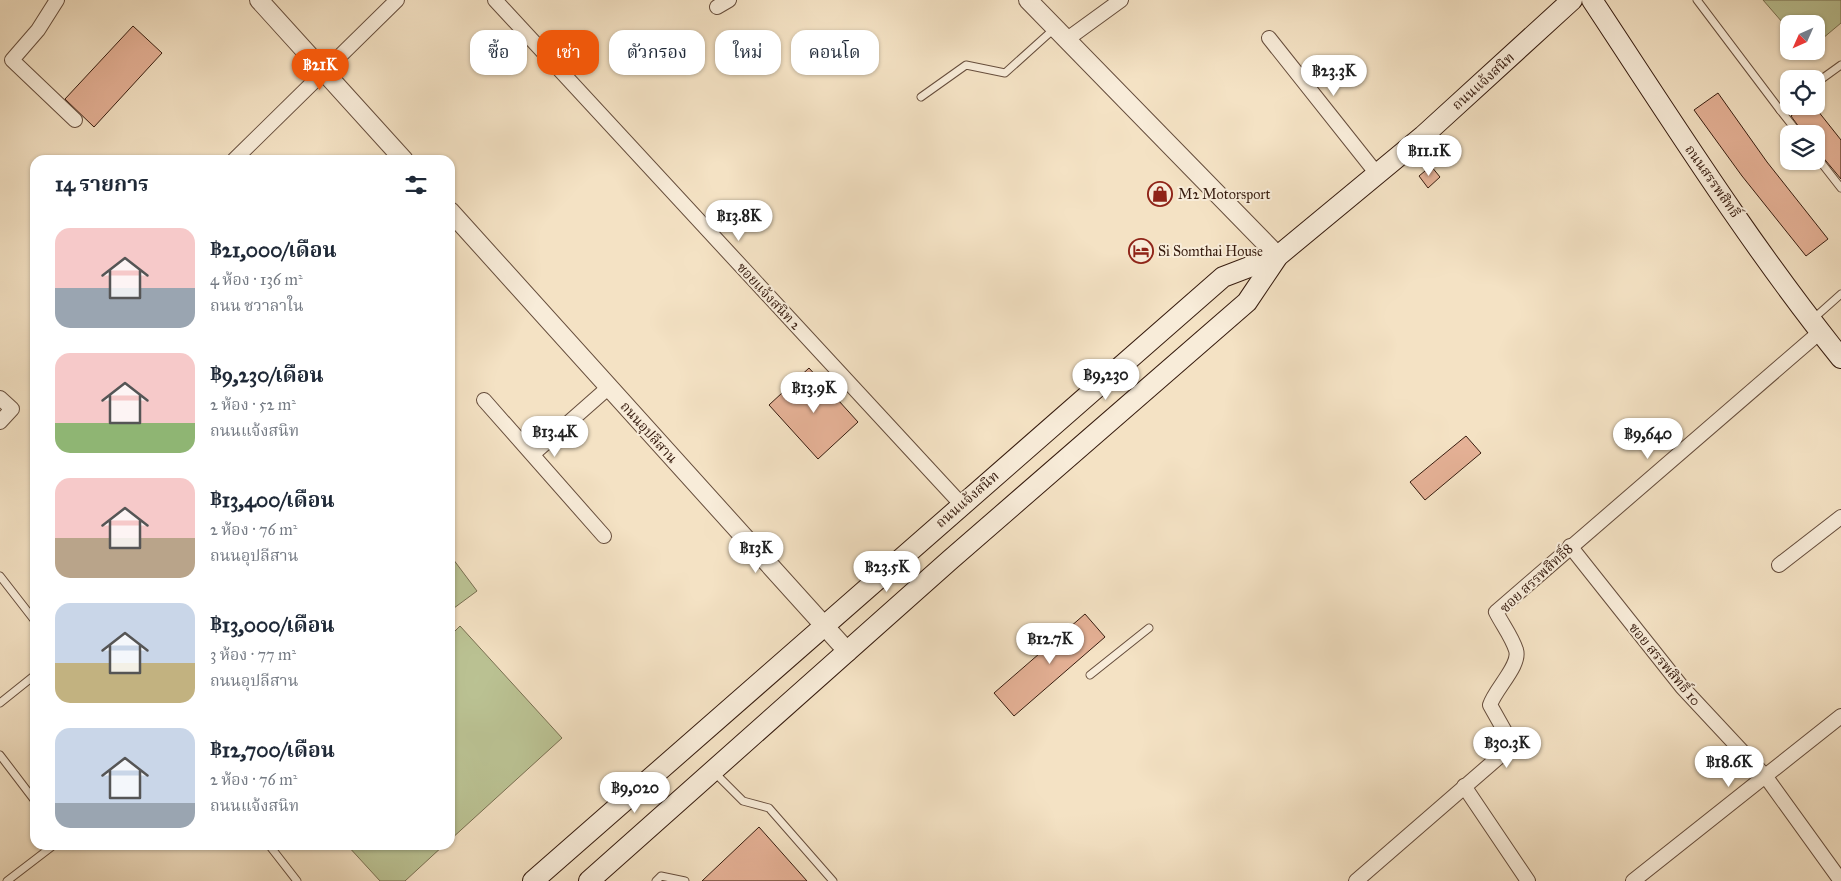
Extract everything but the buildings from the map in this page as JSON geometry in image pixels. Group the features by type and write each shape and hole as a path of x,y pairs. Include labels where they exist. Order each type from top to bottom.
{"main road":[{"name":"ถนนแจ้งสนิท","path":"589,881 971,541 1247,302 1278,256 1423,136 1572,0"},
{"name":"ถนนสรรพสิทธิ์","path":"1592,0 1677,130 1816,326 1841,358"},
{"name":"ถนนแจ้งสนิท","path":"533,881 1222,277 1278,256"}],"street":[{"path":"57,0 38,30 12,60 75,120"},
{"path":"259,0 400,155"},
{"path":"239,155 397,0"},
{"name":"ซอยแจ้งสนิท 2","path":"495,0 961,504"},
{"path":"1028,0 1278,256"},
{"path":"1061,34 1121,0"},
{"path":"1269,38 1377,174"},
{"name":"ถนนอุปลีสาน","path":"455,217 848,652"},
{"name":"ซอย สรรพสิทธิ์8","path":"1356,881 1508,750 1508,738 1490,705 1493,694 1514,667 1517,652 1496,612 1816,326"},
{"path":"533,454 609,387"},
{"path":"0,398 12,409 0,422"},
{"path":"484,400 604,536"},
{"path":"1779,565 1841,517"},
{"name":"ซอย สรรพสิทธิ์ 10","path":"1570,546 1682,687 1766,777 1841,881"},
{"path":"1633,881 1841,716"},
{"path":"1464,786 1528,881"}],"lane":[{"path":"1697,0 1780,110"},
{"path":"921,97 966,65 1005,73 1061,34"},
{"path":"1825,76 1841,64"},
{"path":"1784,115 1792,125"},
{"path":"1825,168 1841,188"},
{"path":"1816,326 1841,294"},
{"path":"0,576 30,615"},
{"path":"1090,674 1149,628"},
{"path":"0,703 30,679"},
{"path":"0,755 30,794"},
{"path":"712,770 743,801 769,808 833,881"},
{"path":"7,881 47,850"},
{"path":"273,850 297,881"},
{"path":"656,881 661,876 685,881"}],"green space":[{"path":"1763,0 1841,0 1841,23 1825,36 1825,15 1780,15 1780,20"},
{"path":"455,562 477,591 455,607"},
{"path":"460,626 562,738 455,835 455,631"},
{"path":"352,850 439,850 405,881 380,881"}],"place":[{"name":"M2 Motorsport","path":"1160,194"},
{"name":"Si Somthai House","path":"1141,251"}]}
